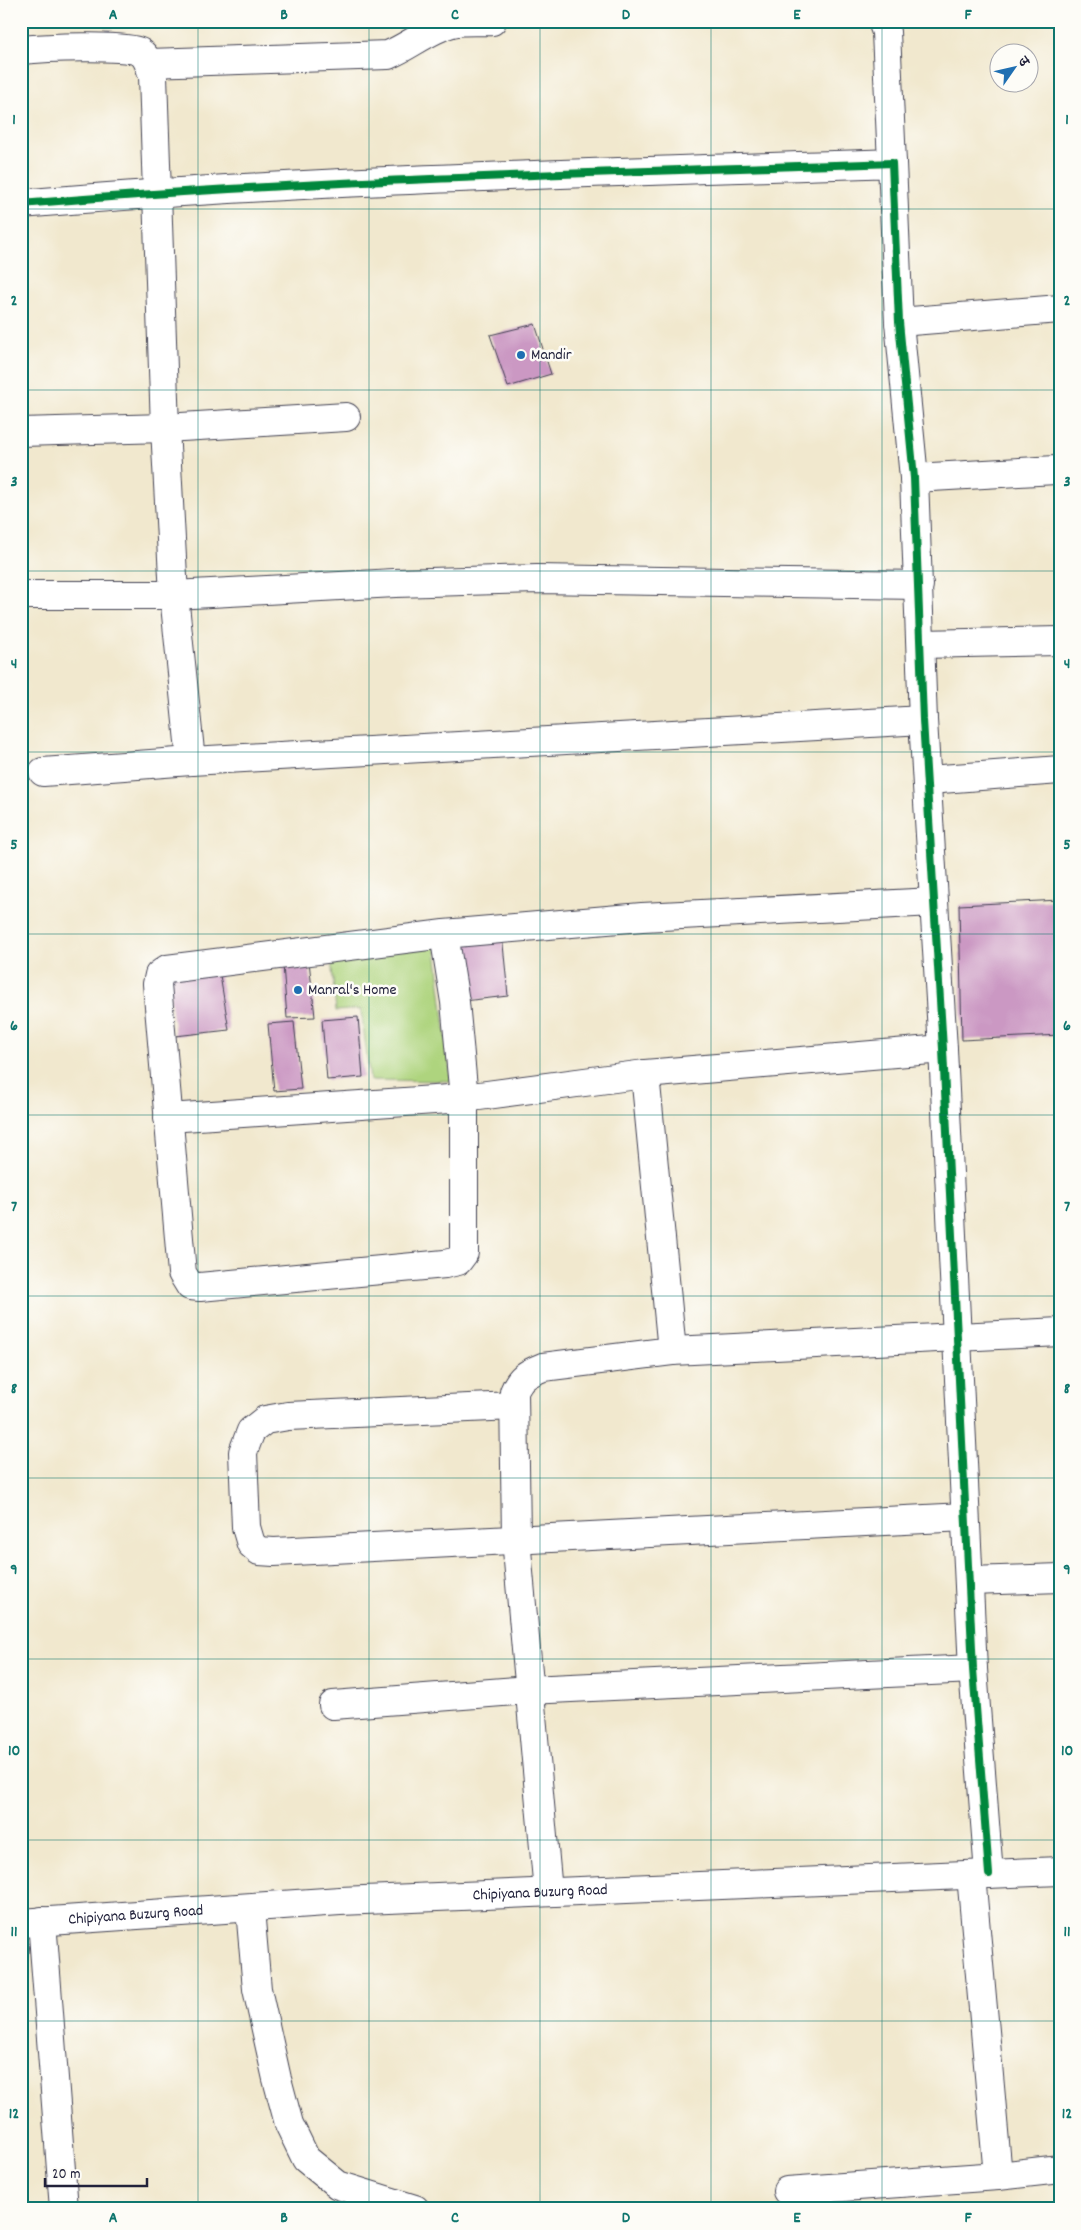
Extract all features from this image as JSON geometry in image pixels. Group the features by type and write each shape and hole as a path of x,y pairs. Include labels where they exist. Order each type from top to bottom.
{"street":[{"path":"149,63 388,55 407,47 430,32 454,23 492,21"},
{"path":"882,21 886,32 899,322 914,478 923,720 943,1049 969,1581 980,1874 998,2176"},
{"path":"21,50 55,48 129,49 141,53 149,63 153,76 165,428 174,595 191,761"},
{"path":"21,204 156,192 500,176 892,163"},
{"path":"899,322 1060,309"},
{"path":"21,432 165,428 346,417"},
{"path":"914,478 1056,470"},
{"path":"21,595 174,595 395,583 537,579 919,585"},
{"path":"921,644 1060,641"},
{"path":"43,772 191,761 477,747 662,733 923,720"},
{"path":"928,780 1060,770"},
{"path":"444,934 455,1002 464,1098 464,1253 458,1261 446,1264 200,1287 190,1286 184,1280 182,1273 157,984 159,976 168,969 444,934 642,918 934,902"},
{"path":"168,1118 464,1098 645,1074 943,1049"},
{"path":"645,1074 672,1351"},
{"path":"548,1892 516,1539 514,1392 518,1380 527,1373 543,1367 672,1351 1060,1332"},
{"path":"514,1406 288,1416 265,1420 251,1431 243,1452 246,1527 251,1544 259,1551 965,1517"},
{"path":"969,1581 1060,1578"},
{"path":"333,1705 529,1690 973,1670"},
{"name":"Chipiyana Buzurg Road","path":"32,1922 250,1909 340,1901 1060,1871"},
{"path":"250,1909 258,1989 277,2079 289,2124 306,2159 338,2185 415,2209"},
{"path":"32,1922 64,2209"},
{"path":"787,2191 998,2176 1060,2168"}],"green space":[{"path":"435,941 451,1081 370,1080 361,1009 336,1011 331,958"}],"building":[{"name":"Mandir","path":"535,324 551,374 508,387 490,335"},
{"path":"1060,900 1060,1035 962,1040 959,905"},
{"path":"502,934 508,996 455,1002 449,939"},
{"name":"Manral's Home","path":"309,961 315,1017 287,1018 283,964"},
{"path":"218,963 229,1030 175,1036 167,969"},
{"path":"358,1017 363,1077 327,1080 322,1020"},
{"path":"294,1022 301,1089 274,1091 268,1024"}],"cycle path":[{"path":"21,204 239,188 565,174 892,163 899,322 914,478 923,720 943,1049 973,1669 989,1874"}],"place":[{"name":"Mandir","path":"521,355"},
{"name":"Manral's Home","path":"298,990"}]}
